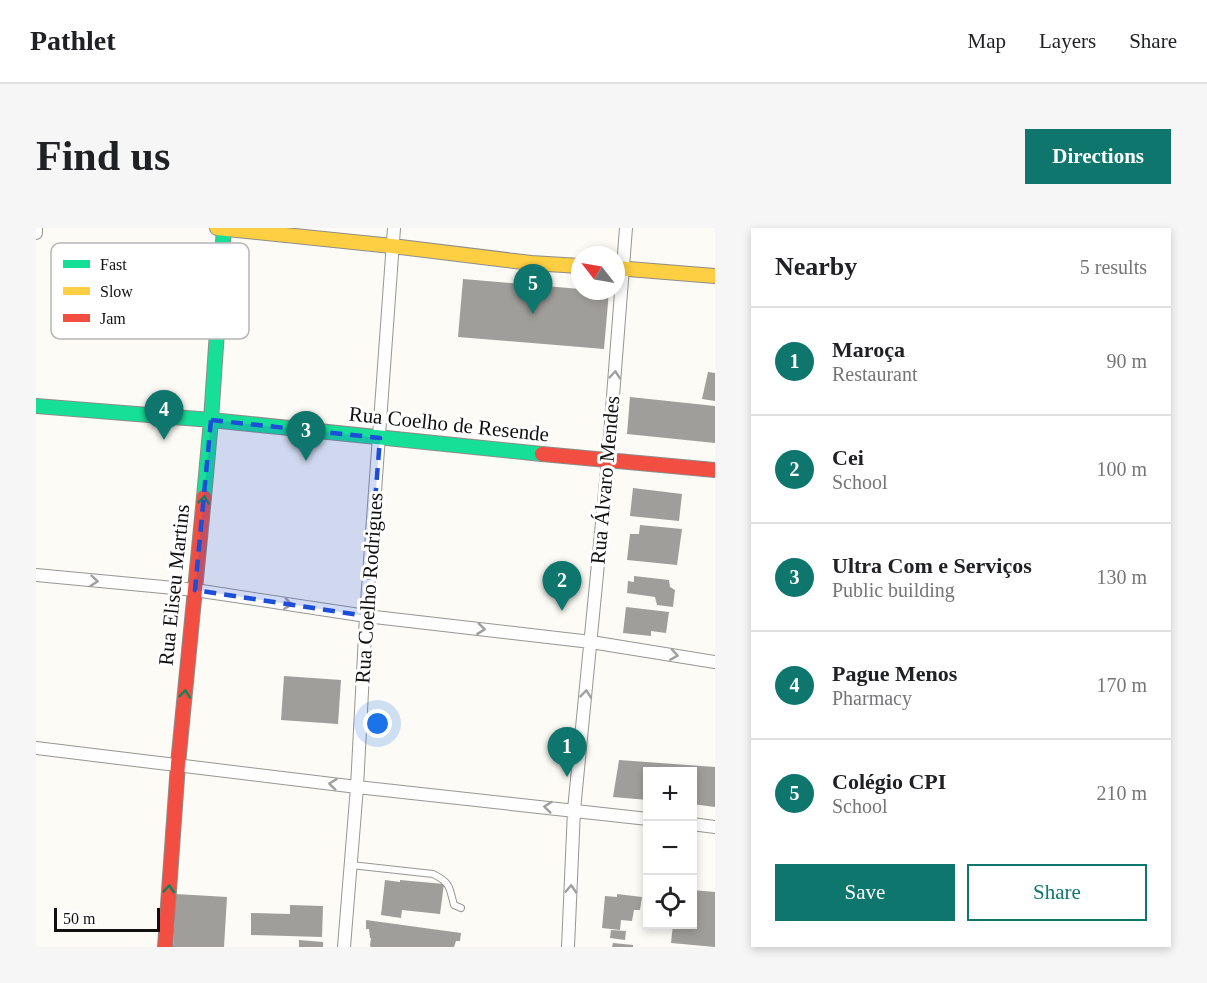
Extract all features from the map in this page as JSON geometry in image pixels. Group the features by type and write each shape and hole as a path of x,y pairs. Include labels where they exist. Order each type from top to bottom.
{"main road":[{"path":"217,228 571,265"},
{"name":"Rua Eliseu Martins","path":"223,243 224,228"},
{"path":"625,268 715,276"},
{"name":"Rua Eliseu Martins","path":"165,947 178,764 211,420 216,339"},
{"name":"Rua Coelho de Resende","path":"36,406 211,420 715,470"}],"street":[{"path":"36,228 36,233"},
{"name":"Rua Coelho Rodrigues","path":"344,947 357,787 366,616 394,228"},
{"name":"Rua Álvaro Mendes","path":"623,246 626,228"},
{"name":"Rua Álvaro Mendes","path":"568,947 574,810 608,461 618,300"},
{"path":"36,575 195,590 366,616 591,642 715,662"},
{"path":"36,748 643,818"},
{"path":"697,825 715,827"}],"lane":[{"path":"351,864 433,874 446,880 454,905 461,908"}],"highlighted area":[{"path":"211,420 380,438 366,616 195,590"}],"building":[{"path":"463,279 571,288 571,300 608,300 604,349 458,337"},
{"path":"708,372 715,373 715,401 702,399"},
{"path":"630,397 715,406 715,443 627,434"},
{"path":"633,488 682,494 679,521 630,516"},
{"path":"640,525 682,529 677,565 627,560 630,534 639,534"},
{"path":"634,576 669,580 670,587 675,590 673,607 657,605 655,597 627,593 628,581 634,582"},
{"path":"626,607 669,612 666,633 651,631 651,636 623,633"},
{"path":"284,676 341,680 338,724 281,720"},
{"path":"619,760 715,767 715,807 697,805 697,767 643,767 643,800 613,797"},
{"path":"385,880 444,884 440,914 402,910 401,918 381,915"},
{"path":"697,890 715,892 715,947 671,943 672,929 697,929"},
{"path":"176,894 227,897 224,947 173,947"},
{"path":"617,894 642,897 640,910 634,910 632,921 621,920 620,930 602,928 605,896 617,897"},
{"path":"290,905 323,906 322,937 251,935 251,913 290,914"},
{"path":"366,920 461,933 460,941 456,941 454,947 371,947"},
{"path":"611,930 626,931 625,940 610,938"},
{"path":"299,940 323,942 323,947 299,947"},
{"path":"613,943 633,945 633,947 612,947"}],"traffic: fast":[{"path":"223,243 224,228"},
{"path":"204,497 216,339"},
{"path":"36,406 211,420 542,454"}],"traffic: slow":[{"path":"217,228 571,265"},
{"path":"625,269 715,276"}],"traffic: jam":[{"path":"542,454 715,470"},
{"path":"165,947 178,764 204,497"}],"place":[{"name":"Colégio CPI","path":"533,314"},
{"name":"Pague Menos","path":"164,440"},
{"name":"Ultra Com e Serviços","path":"306,461"},
{"name":"Cei","path":"562,611"},
{"name":"Maroça","path":"567,777"}]}
